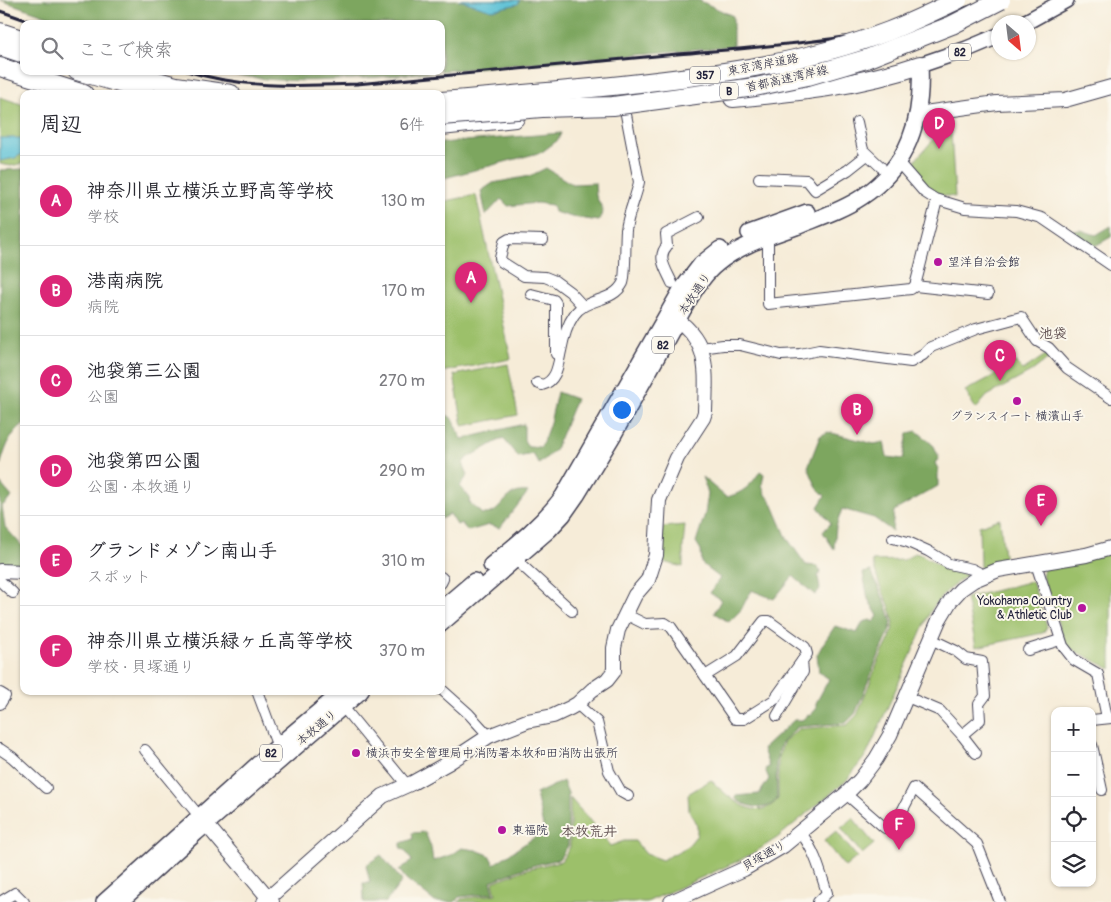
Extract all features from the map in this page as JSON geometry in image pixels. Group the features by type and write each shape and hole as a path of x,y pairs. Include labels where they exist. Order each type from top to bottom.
{"highway":[{"name":"首都高速湾岸線","path":"445,100 663,78 768,62 861,37 918,16 952,0"},
{"name":"東京湾岸道路","path":"445,100 586,88 746,70 838,48 888,32 958,0"},
{"name":"首都高速湾岸線","path":"445,114 613,106 755,88 808,76 866,59 952,25 999,0"},
{"path":"0,32 20,39"},
{"path":"0,47 20,54"},
{"path":"0,65 20,70"},
{"path":"0,65 20,72"},
{"name":"357","path":"445,100 623,99 789,93 840,86 896,73 920,65"},
{"path":"29,75 72,90"},
{"path":"36,75 82,90"},
{"path":"81,75 133,90"},
{"path":"90,75 143,90"},
{"path":"135,75 176,86 204,90"},
{"path":"0,78 38,90"},
{"name":"357","path":"445,125 623,99"}],"main road":[{"path":"1036,16 1066,0"},
{"name":"82","path":"920,65 991,39"},
{"name":"本牧通り","path":"445,605 553,510 574,479 672,316 716,264 746,246 768,236 823,217 850,204 872,190 898,162 913,135 921,92 920,65"},
{"name":"本牧通り","path":"445,620 549,530 563,515 614,434 672,316 683,287 701,264 723,248 760,228 831,203 863,185 881,167 894,150 917,114"},
{"name":"本牧通り","path":"203,820 281,752 339,695"},
{"name":"本牧通り","path":"281,752 356,695"},
{"name":"82","path":"104,902 203,820"},
{"name":"82","path":"120,902 203,820"}],"street":[{"path":"917,114 997,103 1065,100 1111,87"},
{"path":"537,383 542,385 548,384 556,373 573,316 582,305 613,295 623,282 626,228 638,182 623,99"},
{"path":"857,122 863,150 881,167"},
{"path":"759,178 807,180 815,190 848,170 867,155"},
{"path":"898,162 924,192 937,200 965,208 1016,211 1042,218 1111,265"},
{"path":"915,286 937,200"},
{"path":"672,283 661,256 667,246 666,234 699,217"},
{"path":"768,236 768,304 911,289 915,286 988,294"},
{"path":"543,240 509,239 504,242 500,258 502,262 524,276 545,277 555,281 570,292 582,305"},
{"path":"531,294 554,300 556,303 556,373"},
{"path":"145,750 268,901 383,796 448,764 489,736 527,721 553,716 577,704 592,690 607,680 614,671 614,648 618,630 635,594 648,580 656,555 659,500 667,479 686,442 703,418 706,381 705,357 687,328 672,316"},
{"path":"701,348 740,345 781,356 820,350 911,362 923,356 931,347 976,329 1021,317 1037,342 1049,348 1067,368 1111,398"},
{"path":"893,538 928,551 949,564 972,569 984,575"},
{"name":"貝塚通り","path":"671,902 761,859 801,833 846,794 876,759 890,735 940,620 951,600 961,589 984,575 998,570 1086,555 1111,548"},
{"path":"515,559 572,610"},
{"path":"1036,564 1060,640 1074,660 1098,674 1109,718 1096,720"},
{"path":"0,571 20,572"},
{"path":"0,581 13,593"},
{"path":"625,614 645,624 665,623 671,627 705,676 736,719 744,719 774,700 807,654 805,647 769,621 764,621 737,656 705,676"},
{"path":"931,640 956,650 966,659 982,662 985,696 979,704 980,720 962,735"},
{"path":"1028,650 1060,640"},
{"path":"777,716 803,672 802,661"},
{"path":"0,693 5,696 0,704"},
{"path":"445,693 469,714 489,736"},
{"path":"258,695 281,752"},
{"path":"907,697 940,712 976,753"},
{"path":"577,704 597,722 609,771 620,792 628,796"},
{"path":"343,707 407,785"},
{"path":"0,749 12,757 46,788"},
{"path":"1094,752 1102,790"},
{"path":"846,794 885,828 891,828 895,825 914,788 977,844 1000,902"},
{"path":"801,833 810,844 816,856 827,893 818,902"},
{"path":"0,902 15,893 24,902"}],"green space":[{"path":"0,0 698,0 733,16 733,46 445,71 445,20 59,20"},
{"path":"241,75 396,75 300,81"},
{"path":"0,97 20,104 20,164 11,166 0,164"},
{"path":"951,131 955,197 939,195 928,186 911,165 940,132"},
{"path":"561,133 558,140 542,152 445,178 445,143"},
{"path":"546,168 572,184 595,183 596,196 603,210 599,221 554,212 552,205 537,203 508,206 501,199 486,215 481,191 493,183 530,176"},
{"path":"20,169 20,427 11,437 0,467 0,170"},
{"path":"476,195 511,359 445,371 445,201"},
{"path":"1111,226 1111,237 1095,246 1072,231 1081,230 1096,235"},
{"path":"1047,354 1050,357 1031,372 987,396 976,409 965,391 991,377 1014,361 1023,370"},
{"path":"508,364 518,415 463,426 454,375"},
{"path":"557,392 576,399 555,450 539,464 533,454 518,457 503,438 466,459 463,463 468,475 460,486 470,498 469,502 482,514 495,511 506,499 515,493 528,492 500,528 489,525 468,531 461,523 457,525 450,514 445,517 445,416 453,419 462,439 524,424 524,440 528,447 541,447 550,423"},
{"path":"917,431 934,446 939,458 935,463 938,469 938,486 894,511 892,531 874,518 842,509 836,527 834,549 823,532 831,523 818,507 825,496 817,488 808,467 820,436 828,432 874,444 884,442 887,457 903,459 908,433"},
{"path":"760,471 764,474 762,485 765,493 772,503 787,538 806,565 817,566 820,572 818,577 820,589 815,595 793,576 774,599 751,590 741,610 729,622 714,613 721,600 710,593 720,578 702,564 701,550 696,542 705,514 708,493 702,477 726,497 737,494 746,488 754,481"},
{"path":"0,483 12,497 2,506 5,527 20,544 20,567 0,565"},
{"path":"1000,519 1005,564 984,571 980,567 979,526"},
{"path":"685,525 683,567 659,561 663,527"},
{"path":"915,553 922,555 947,570 968,575 947,591 930,612 867,754 846,781 777,838 736,862 647,902 458,902 461,899 496,894 493,882 527,869 561,861 570,847 570,798 610,846 624,841 635,841 646,854 662,860 687,847 697,835 697,826 689,810 688,794 711,780 743,806 761,809 770,806 778,799 778,762 783,743 798,729 847,725 857,715 878,662 890,638 894,623 872,561 904,560"},
{"name":"Yokohama Country & Athletic Club","path":"1111,553 1111,669 1066,646 1042,576 1044,568"},
{"path":"871,571 887,606 892,623 855,714 846,723 797,727 781,744 776,762 777,799 771,805 762,807 738,801 735,798 736,796 759,794 769,779 765,769 769,767 763,749 794,720 802,720 808,715 810,716 816,709 816,703 829,679 819,672 817,655 835,626 857,633 863,622 870,620 874,622 878,616 868,599 863,573"},
{"path":"1032,581 1047,627 1043,633 976,647 966,598"},
{"path":"563,781 568,793 568,846 559,859 527,867 491,881 494,893 459,897 455,902 435,902 406,879 399,870 412,861 405,850 401,849 401,843 413,839 412,833 425,832 431,847 433,861 451,855 462,848 476,850 489,855 494,864 544,831 536,794"},
{"path":"853,818 874,844 862,854 841,828"},
{"path":"836,831 857,857 845,867 824,841"},
{"path":"381,855 402,881 386,902 364,902 363,883 370,883 366,865"}],"water":[{"path":"459,0 520,0 518,4 492,10"},
{"path":"0,138 20,138 20,155 0,161"}],"railway":[{"path":"201,75 250,84 293,86 357,84 795,44 834,39 911,24 986,0"},
{"path":"0,11 26,20"}],"place":[{"name":"池袋第四公園","path":"939,149"},
{"name":"望洋自治会館","path":"938,262"},
{"name":"神奈川県立横浜立野高等学校","path":"471,303"},
{"name":"池袋第三公園","path":"1000,381"},
{"name":"グランスイート 横濱山手","path":"1017,401"},
{"name":"港南病院","path":"857,435"},
{"name":"グランドメゾン南山手","path":"1041,526"},
{"name":"Yokohama Country & Athletic Club","path":"1082,608"},
{"name":"横浜市安全管理局中消防署本牧和田消防出張所","path":"356,753"},
{"name":"東福院","path":"502,830"},
{"name":"神奈川県立横浜緑ヶ丘高等学校","path":"899,850"}],"district":[{"name":"池袋","path":"1053,333"},
{"name":"本牧荒井","path":"589,831"}]}
